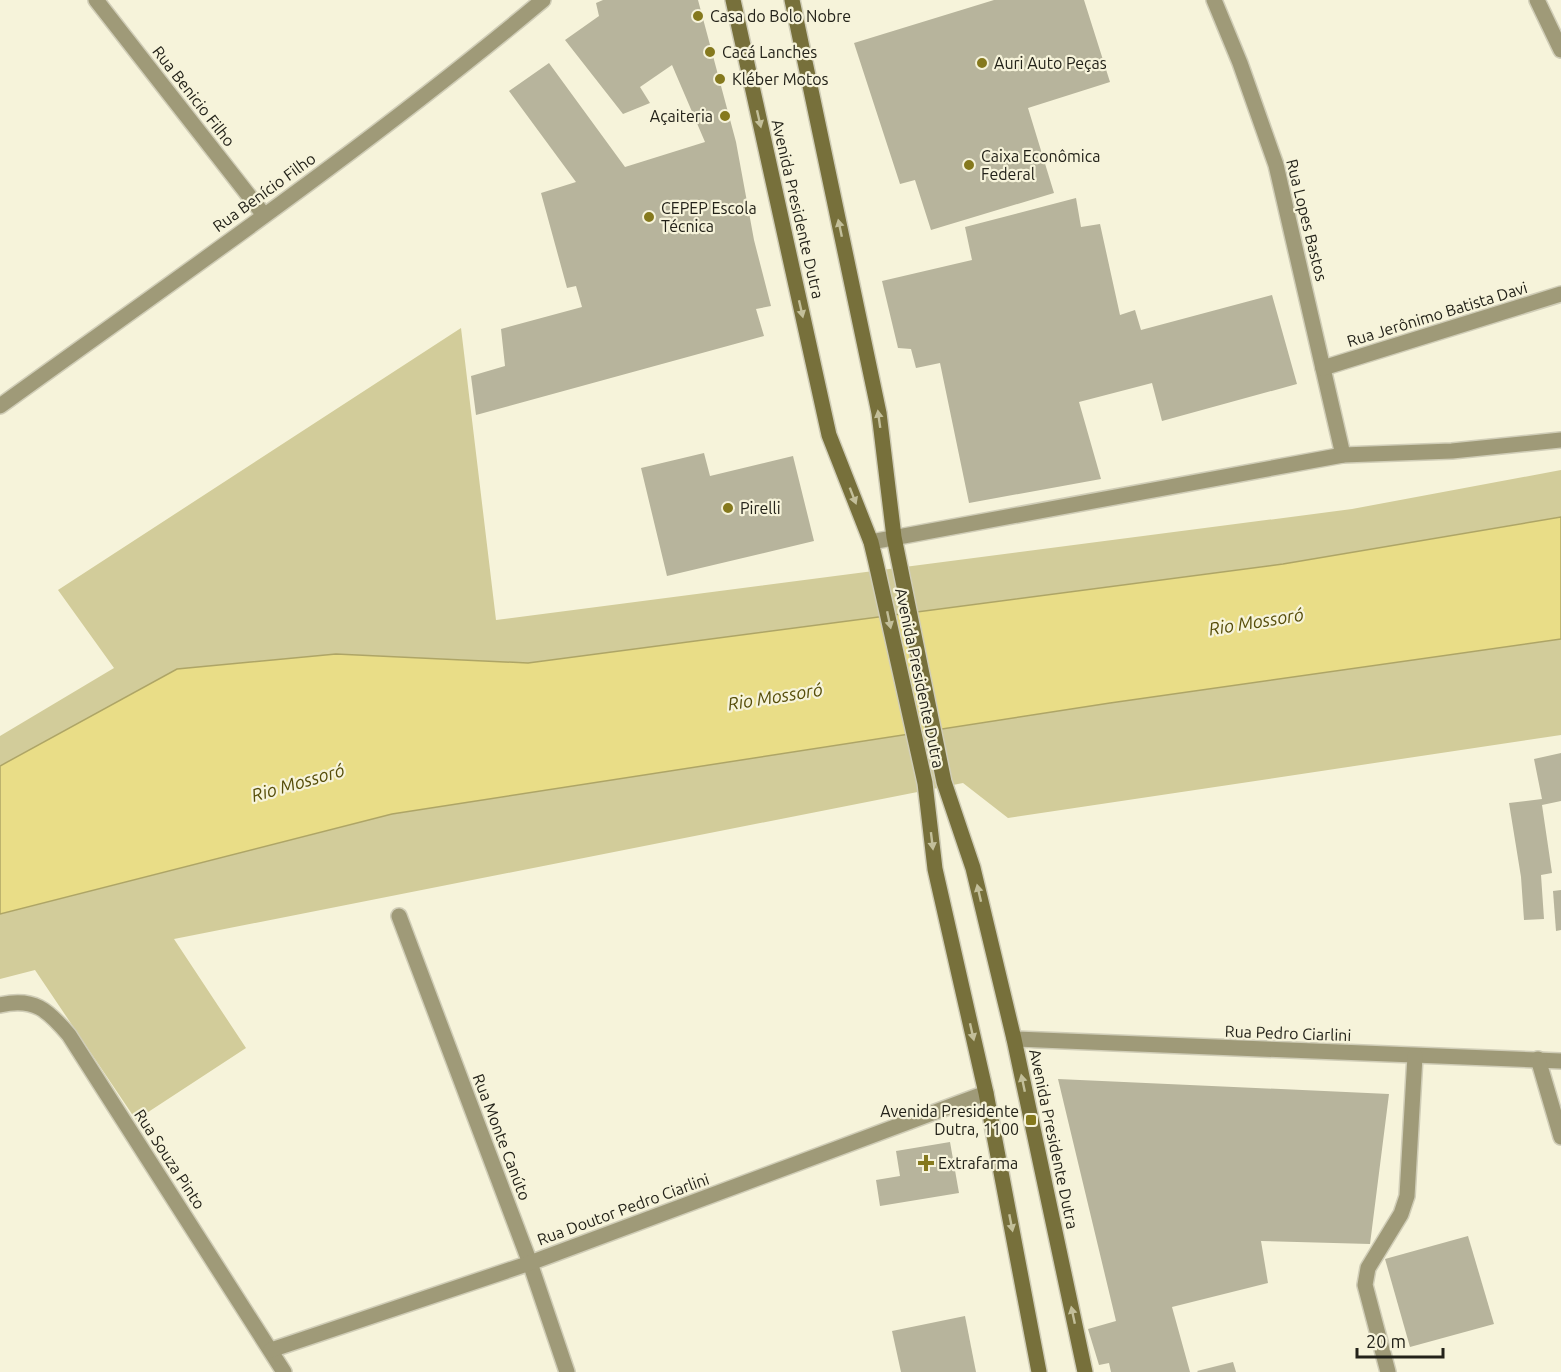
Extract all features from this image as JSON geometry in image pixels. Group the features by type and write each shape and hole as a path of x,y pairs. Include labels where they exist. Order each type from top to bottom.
{"main road":[{"name":"Avenida Presidente Dutra","path":"733,0 829,435 871,542 876,563 925,783 935,869 986,1093 1039,1372"},
{"name":"Avenida Presidente Dutra","path":"792,0 879,413 894,537 944,782 973,868 1014,1039 1085,1372"}],"street":[{"name":"Rua Benicio Filho","path":"96,0 264,215"},
{"name":"Rua Benício Filho","path":"0,406 264,215 465,65 543,0"},
{"name":"Rua Lopes Bastos","path":"1214,0 1240,63 1276,165 1343,456"},
{"path":"1537,0 1561,50"},
{"name":"Rua Jerônimo Batista Davi","path":"1323,368 1561,294"},
{"path":"871,542 1343,456 1452,451 1561,440"},
{"name":"Rua Monte Canúto","path":"399,916 530,1263 567,1372"},
{"name":"Rua Souza Pinto","path":"0,1005 16,1001 33,1004 52,1014 69,1035 284,1372"},
{"name":"Rua Pedro Ciarlini","path":"1014,1039 1561,1061"},
{"path":"1389,1372 1365,1285 1368,1268 1393,1229 1407,1197 1415,1056"},
{"path":"1538,1059 1561,1137"},
{"name":"Rua Doutor Pedro Ciarlini","path":"271,1350 530,1263 986,1093"}],"shaded area":[{"path":"461,328 496,620 1352,509 1561,470 1561,517 1283,564 528,663 336,654 178,669 0,766 0,736 114,668 58,590"},
{"path":"1561,639 1561,735 1008,818 963,783 174,939 246,1048 136,1120 35,970 0,979 0,914 392,814 1110,703"}],"water":[{"name":"Rio Mossoró","path":"1561,517 1561,639 1110,703 392,814 0,914 0,766 177,669 336,654 528,663 1283,564"}],"building":[{"path":"603,0 698,0 736,142 754,240 771,306 756,309 764,336 476,415 471,376 505,366 501,329 582,307 576,286 567,288 541,193 576,182 509,91 549,63 625,167 705,142 672,65 640,87 650,103 623,114 565,40 599,16 596,3"},
{"name":"Auri Auto Peças","path":"994,0 1084,0 1110,82 1028,108 1054,193 931,230 915,180 900,184 854,43"},
{"path":"1076,198 1081,227 1100,224 1120,315 1135,310 1141,330 1272,295 1297,384 1162,421 1152,383 1079,402 1101,479 969,503 940,363 916,368 911,349 898,348 882,281 972,260 965,227"},
{"name":"Pirelli","path":"704,453 710,476 793,456 814,541 667,576 641,468"},
{"path":"1561,753 1561,801 1542,805 1552,873 1541,875 1544,919 1524,920 1521,877 1509,803 1542,799 1534,759"},
{"path":"1561,890 1561,930 1556,931 1553,891"},
{"path":"1058,1079 1389,1094 1370,1244 1261,1241 1268,1283 1172,1307 1190,1372 1111,1372 1109,1363 1099,1365 1088,1329 1116,1321"},
{"name":"Extrafarma","path":"950,1142 959,1193 880,1206 876,1180 900,1176 896,1151"},
{"path":"1468,1236 1494,1324 1410,1347 1385,1259"},
{"path":"965,1316 976,1372 901,1372 892,1331"},
{"path":"1233,1362 1236,1372 1197,1371"}],"place":[{"name":"Casa do Bolo Nobre","path":"698,16"},
{"name":"Cacá Lanches","path":"710,52"},
{"name":"Auri Auto Peças","path":"982,63"},
{"name":"Kléber Motos","path":"720,79"},
{"name":"Açaiteria","path":"725,116"},
{"name":"Caixa Econômica Federal","path":"969,165"},
{"name":"CEPEP Escola Técnica","path":"649,217"},
{"name":"Pirelli","path":"728,508"},
{"name":"Avenida Presidente Dutra, 1100","path":"1031,1120"},
{"name":"Extrafarma","path":"926,1163"}]}
